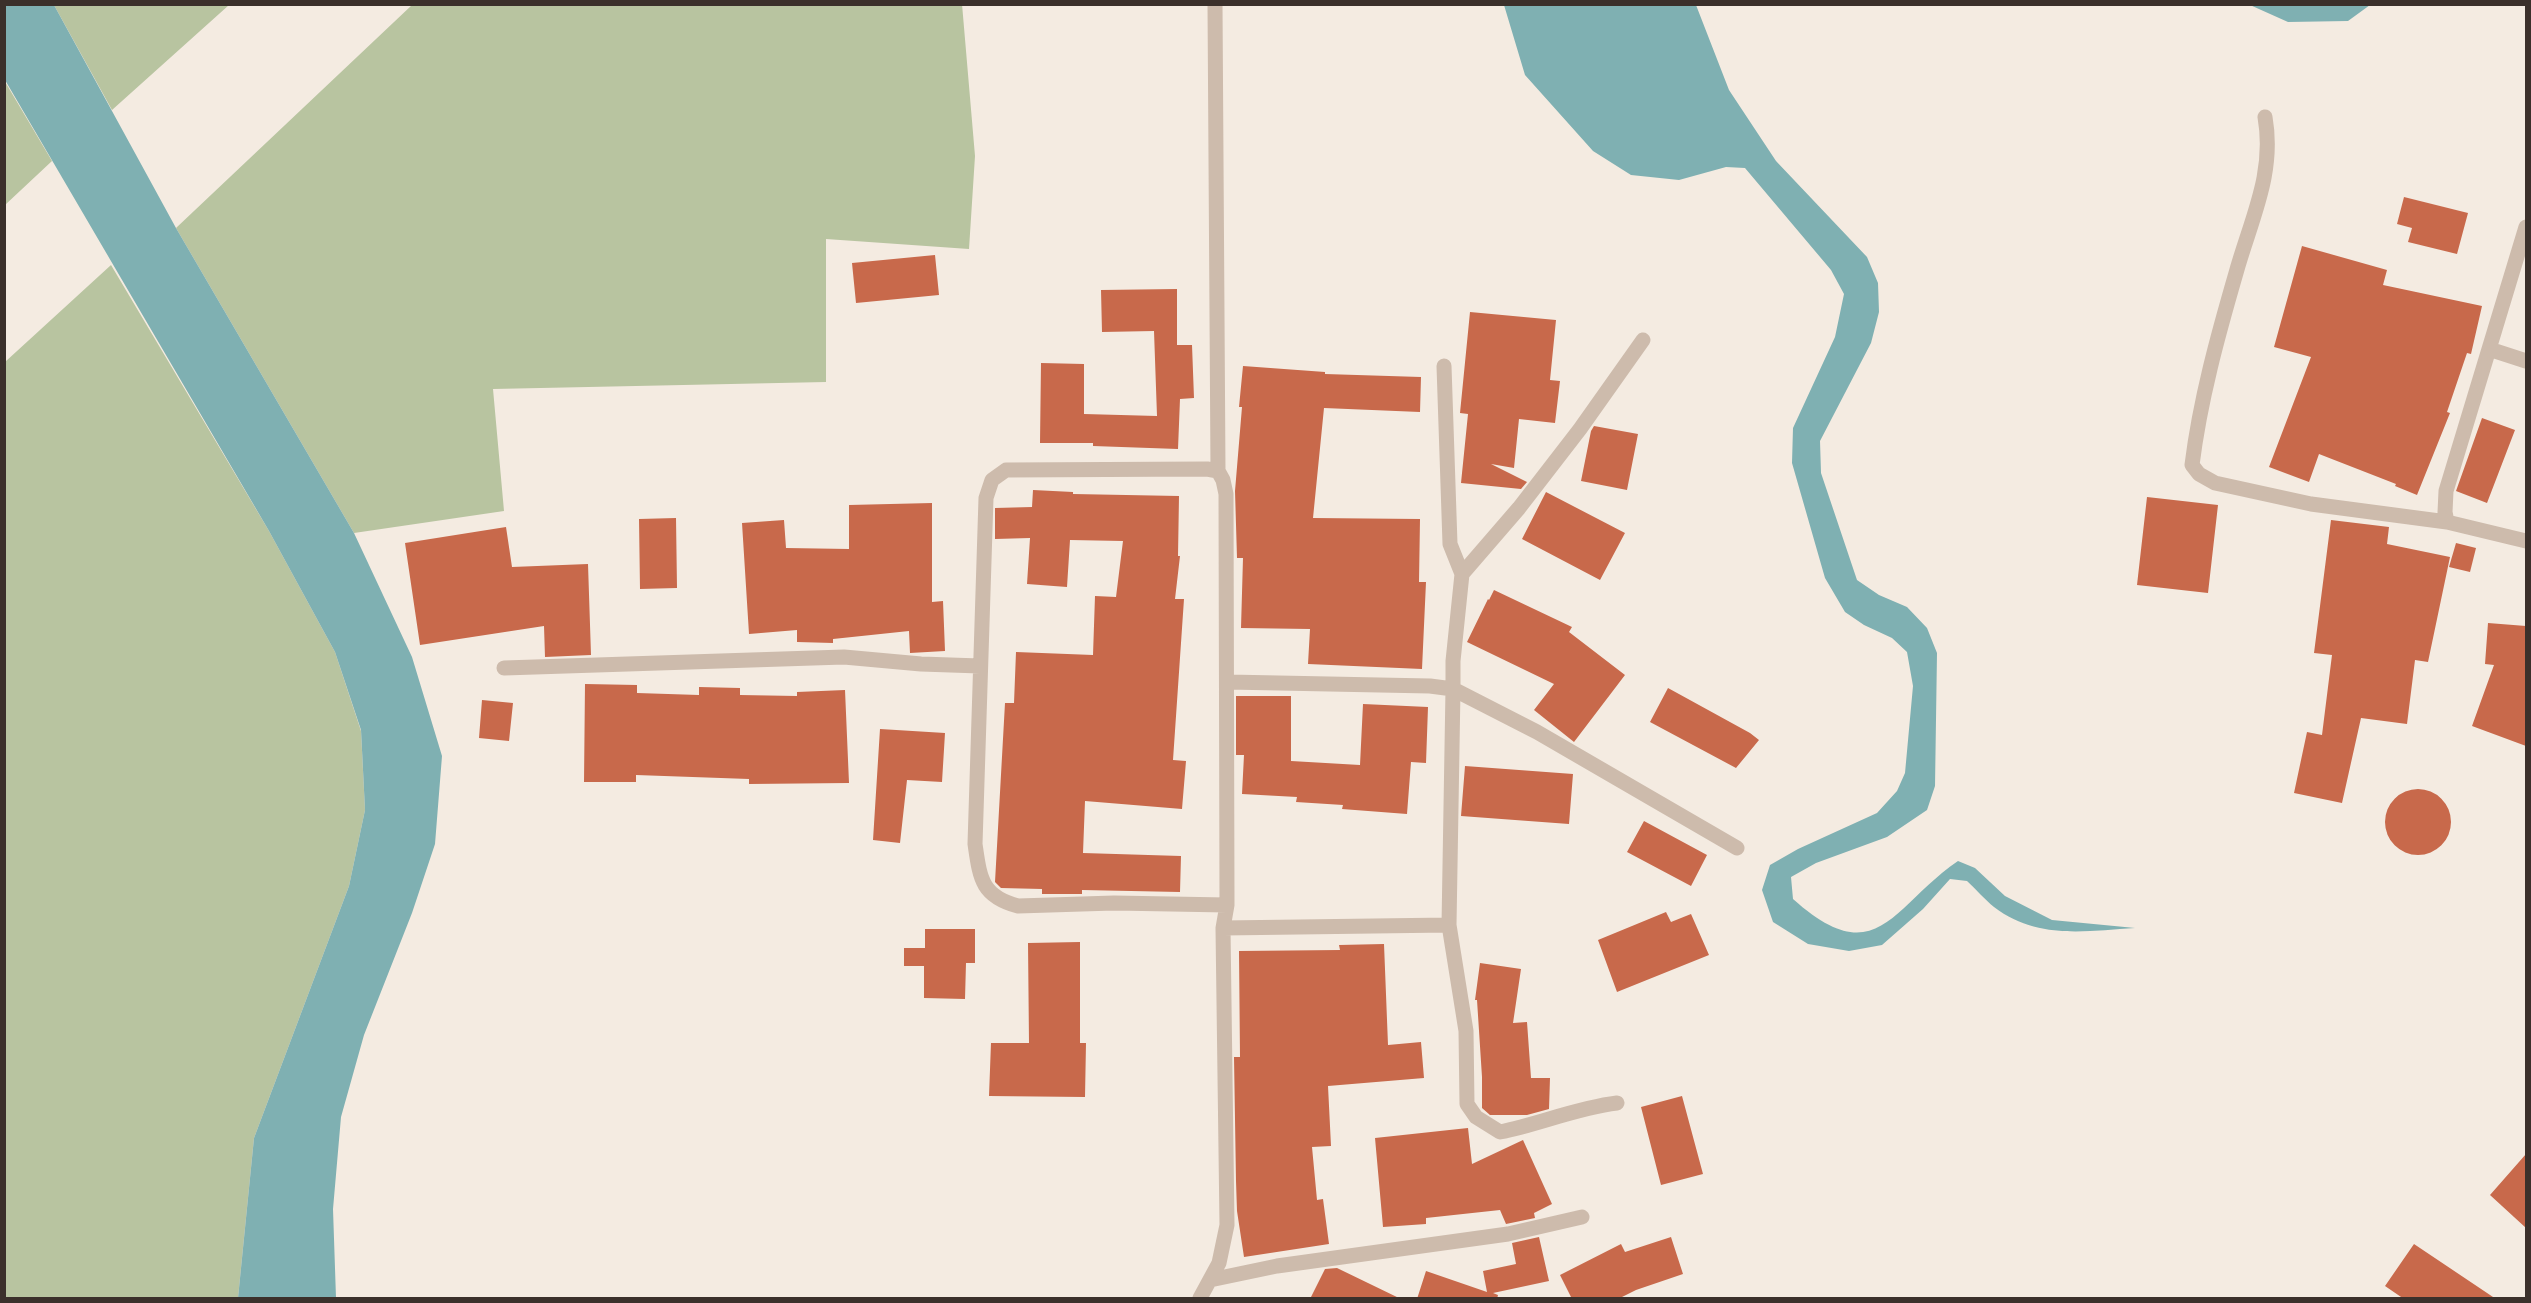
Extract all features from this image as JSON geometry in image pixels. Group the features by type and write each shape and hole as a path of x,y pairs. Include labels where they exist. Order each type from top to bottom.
{"street":[{"path":"1200,1299 1220,1263 1227,1226 1224,928 1227,904 1228,682 1226,494 1218,471 1215,4"},
{"path":"2265,117 2269,141 2268,165 2227,306 2196,433 2192,465 2199,474 2215,483 2311,504 2447,522 2526,541"},
{"path":"2447,522 2446,490 2526,227"},
{"path":"1462,574 1526,499 1643,340"},
{"path":"2489,349 2526,361"},
{"path":"1444,366 1450,544 1462,574 1453,661 1449,925 1466,1031 1467,1104 1476,1117 1500,1132 1536,1125 1587,1107 1617,1103"},
{"path":"1218,471 1006,470 992,480 986,498 975,844 980,880 991,894 1004,902 1018,906 1114,903 1227,904"},
{"path":"504,668 843,657 921,664 980,666"},
{"path":"1228,682 1430,686 1453,689 1538,732 1737,848"},
{"path":"1224,928 1449,925"},
{"path":"1210,1280 1277,1266 1508,1233 1582,1217"}],"green space":[{"path":"962,4 975,156 969,249 826,239 826,382 493,389 504,511 354,533 176,228 412,5"},
{"path":"54,5 229,5 112,110"},
{"path":"4,80 52,161 5,205 4,205"},
{"path":"111,265 269,531 335,652 361,731 365,810 349,886 254,1138 238,1298 5,1298 5,362"}],"water":[{"path":"4,5 54,5 176,228 354,533 412,657 442,756 435,844 412,913 364,1035 341,1117 333,1209 336,1298 238,1298 254,1138 349,886 365,810 361,730 335,652 269,531 5,80"},
{"path":"1504,5 1696,5 1729,90 1776,161 1867,257 1878,283 1879,312 1871,343 1820,441 1821,473 1857,580 1879,595 1907,607 1927,628 1937,653 1935,786 1927,810 1887,837 1816,863 1791,877 1793,899 1822,921 1845,931 1865,932 1882,925 1899,913 1958,861 1975,868 2005,896 2052,920 2135,928 2062,931 2027,925 2010,918 1994,907 1967,881 1950,879 1923,909 1882,945 1849,951 1808,944 1773,922 1762,890 1770,865 1798,849 1877,813 1897,791 1905,773 1913,686 1907,652 1892,638 1864,625 1845,612 1825,578 1792,463 1793,428 1835,337 1844,294 1831,270 1745,168 1726,167 1679,180 1631,175 1593,151 1525,75"},
{"path":"2250,5 2370,5 2348,21 2288,22"}],"building":[{"path":"2404,197 2468,213 2457,254 2408,242 2412,228 2397,224"},
{"path":"2302,246 2387,270 2383,285 2482,306 2471,354 2467,353 2447,412 2450,413 2417,495 2395,486 2396,484 2319,454 2309,482 2269,467 2311,357 2274,347"},
{"path":"935,255 939,295 856,303 852,263"},
{"path":"1177,289 1177,345 1192,345 1194,398 1180,399 1178,449 1093,446 1093,443 1040,443 1041,363 1084,364 1084,414 1157,416 1154,331 1102,332 1101,290"},
{"path":"1470,312 1556,320 1550,380 1560,381 1555,423 1519,419 1514,468 1491,464 1527,482 1521,489 1461,483 1468,414 1460,413"},
{"path":"1243,366 1325,372 1325,374 1421,377 1420,412 1324,408 1313,518 1420,519 1419,582 1426,582 1422,669 1308,664 1310,629 1241,628 1243,558 1237,558 1235,491"},
{"path":"2482,418 2515,430 2487,503 2456,491"},
{"path":"1594,426 1638,434 1627,490 1581,481"},
{"path":"1033,490 1073,492 1073,494 1179,496 1178,556 1180,556 1175,599 1184,599 1173,760 1186,761 1182,809 1085,801 1083,853 1181,856 1180,892 1082,890 1082,894 1042,894 1042,889 1001,888 995,882 1005,703 1014,703 1016,652 1093,655 1095,596 1116,597 1123,541 1070,540 1067,587 1027,584 1030,538 995,539 995,508 1032,507"},
{"path":"1546,492 1625,533 1600,580 1522,539"},
{"path":"2147,497 2218,505 2208,593 2137,585"},
{"path":"932,503 932,602 943,601 945,651 910,653 909,631 833,639 833,643 797,642 797,630 749,634 742,523 784,520 786,548 849,549 849,505"},
{"path":"676,518 677,588 640,589 639,519"},
{"path":"2331,520 2389,527 2387,544 2450,557 2428,662 2415,660 2407,724 2361,718 2342,803 2294,793 2307,732 2322,735 2332,655 2314,653"},
{"path":"506,527 512,567 588,564 591,655 545,657 544,626 420,645 405,543"},
{"path":"2456,543 2476,548 2470,572 2449,567"},
{"path":"1494,590 1572,627 1569,632 1625,675 1574,742 1534,710 1554,684 1467,642"},
{"path":"2488,623 2526,626 2526,746 2472,726 2494,665 2485,664"},
{"path":"585,684 637,685 637,693 699,695 699,687 740,688 740,695 797,696 797,692 845,690 849,783 749,784 749,779 636,775 636,782 584,782"},
{"path":"1668,688 1759,740 1736,768 1650,722"},
{"path":"1236,696 1291,696 1291,761 1360,765 1363,704 1428,707 1426,763 1411,762 1407,814 1342,809 1343,805 1296,802 1297,797 1242,794 1244,755 1236,755"},
{"path":"482,700 513,703 509,741 479,738"},
{"path":"880,729 945,733 942,782 907,780 900,843 873,840"},
{"path":"1465,766 1573,774 1569,824 1461,816"},
{"path":"2418,789 2431,792 2441,799 2448,809 2451,822 2448,835 2441,845 2431,852 2418,855 2405,852 2395,845 2388,835 2385,822 2388,809 2395,799 2405,792"},
{"path":"1644,821 1707,855 1691,886 1627,852"},
{"path":"1666,912 1671,922 1691,914 1709,955 1617,992 1598,940"},
{"path":"925,929 975,929 975,963 966,963 965,999 924,998 924,966 904,966 904,948 925,948"},
{"path":"1080,942 1080,1043 1086,1043 1085,1097 989,1096 991,1043 1029,1043 1028,943"},
{"path":"1384,944 1388,1045 1421,1042 1424,1078 1328,1086 1331,1146 1312,1147 1317,1200 1323,1199 1329,1244 1244,1257 1237,1211 1236,1181 1234,1057 1240,1057 1239,951 1340,950 1339,945"},
{"path":"1480,963 1521,969 1513,1023 1527,1022 1531,1078 1550,1078 1549,1109 1527,1115 1490,1115 1482,1108 1482,1077 1477,1000 1475,1000"},
{"path":"1682,1096 1703,1174 1661,1185 1641,1107"},
{"path":"1468,1128 1472,1164 1523,1140 1552,1204 1534,1213 1535,1218 1506,1224 1500,1210 1426,1218 1426,1224 1383,1227 1375,1138"},
{"path":"2526,1154 2526,1228 2490,1195"},
{"path":"1539,1237 1549,1281 1493,1293 1498,1295 1497,1299 1417,1299 1426,1271 1487,1292 1483,1271 1516,1264 1512,1243"},
{"path":"1671,1237 1683,1274 1636,1290 1618,1299 1572,1299 1560,1275 1621,1244 1625,1252"},
{"path":"2414,1244 2496,1299 2404,1299 2385,1286"},
{"path":"1337,1268 1401,1299 1310,1299 1325,1269"}]}
